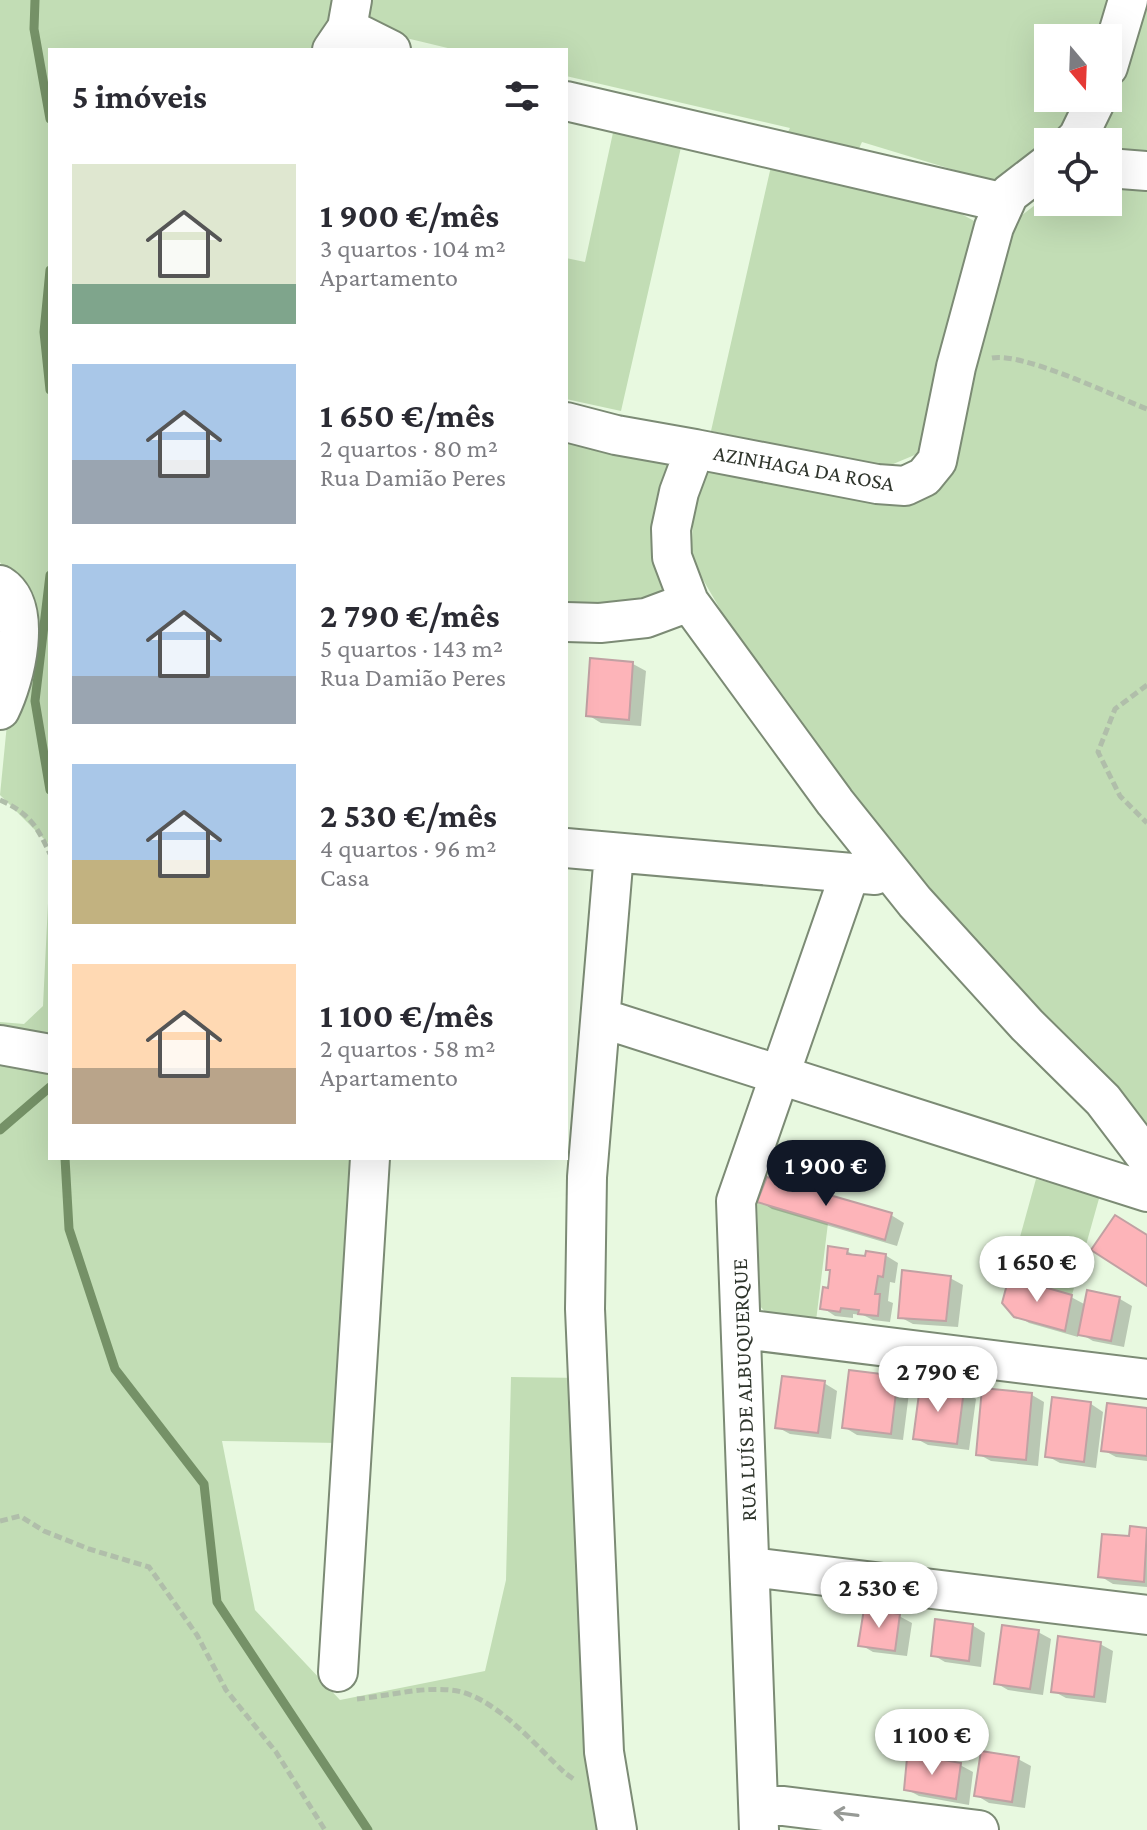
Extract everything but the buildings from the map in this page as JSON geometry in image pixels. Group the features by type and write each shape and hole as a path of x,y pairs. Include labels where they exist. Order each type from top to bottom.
{"street":[{"path":"1121,24 1128,0"},
{"path":"344,26 387,48"},
{"path":"568,101 1005,203"},
{"path":"1122,169 1147,171"},
{"name":"AZINHAGA DA ROSA","path":"1034,175 1009,194 994,227 956,367 937,461 924,477 905,486 877,484 695,449 679,492 671,529 672,557 689,602 835,802 894,876 1027,1025 1103,1100 1147,1158"},
{"path":"568,423 616,435 695,449"},
{"path":"0,585 10,592 17,606 20,625 10,689 0,710"},
{"path":"568,622 600,623 646,618 689,602"},
{"path":"568,848 894,876"},
{"path":"614,853 587,1177 585,1309 604,1752 615,1817"},
{"name":"RUA LUÍS DE ALBUQUERQUE","path":"759,1816 736,1201 850,873"},
{"path":"601,1018 1147,1192"},
{"path":"0,1045 48,1054"},
{"path":"338,1672 370,1160"},
{"path":"742,1329 1147,1379"},
{"path":"751,1567 1147,1615"},
{"path":"759,1816 979,1830"}],"path":[{"path":"956,367 999,357 1035,365 1147,409"},
{"path":"1147,685 1115,709 1098,752 1120,796 1147,823"},
{"path":"0,800 19,809 38,829 48,850"},
{"path":"0,1521 20,1516 44,1531 89,1549 149,1567 197,1635 226,1690 276,1752 325,1830"},
{"path":"338,1672 341,1700 431,1689 454,1690 477,1698 507,1718 615,1817"}],"green space":[{"path":"0,0 1121,0 1113,24 1034,24 1034,112 1071,112 1059,128 1034,128 1034,161 1031,165 997,183 862,142 844,181 925,194 976,222 929,449 886,467 711,431 772,162 790,128 568,76 568,48 448,48 406,38 386,48 48,48 48,843 0,795 20,592 0,562"},
{"path":"1142,0 1147,0 1147,155 1122,149 1122,128 1100,128 1105,112 1122,112 1122,60"},
{"path":"614,128 682,143 621,411 568,399 568,258 585,262"},
{"path":"1122,186 1147,186 1147,1131 953,933 756,671 691,559 695,485 715,465 930,488 1008,226 1034,206 1034,216 1122,216"},
{"path":"568,437 673,455 697,623 568,615"},
{"path":"48,903 48,1160 361,1160 339,1443 222,1441 255,1610 340,1700 485,1671 506,1580 511,1377 582,1378 627,1830 0,1830 0,1022 24,1024 43,1006"},
{"path":"1036,1179 1100,1195 1072,1295 1009,1277"},
{"path":"757,1202 828,1223 816,1321 766,1313 760,1306"}],"waterway":[{"path":"35,0 34,29 48,108"},
{"path":"48,291 44,332 48,371"},
{"path":"48,592 35,701 48,778"},
{"path":"0,1130 48,1089"},
{"path":"65,1160 69,1229 115,1369 204,1484 217,1602 368,1830"}]}
